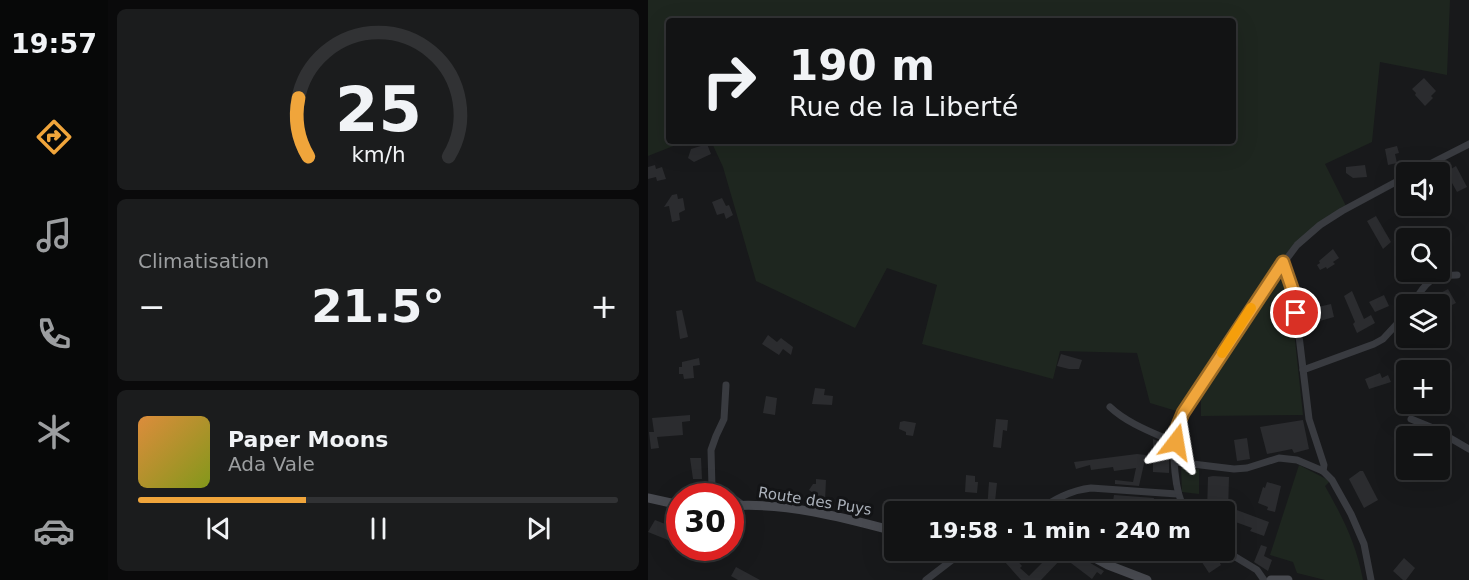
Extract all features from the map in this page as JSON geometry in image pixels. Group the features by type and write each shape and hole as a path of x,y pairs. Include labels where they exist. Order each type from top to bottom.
{"main road":[{"path":"648,498 666,502"},
{"name":"Route des Puys","path":"744,505 822,514 884,529"},
{"path":"1100,561 1147,580"},
{"path":"1271,580 1288,580"}],"street":[{"path":"1434,162 1469,144"},
{"path":"1181,501 1178,494 1176,430 1183,413 1283,262 1297,245 1320,225 1396,182"},
{"path":"1283,262 1294,294 1309,419 1324,465 1323,471"},
{"path":"1418,294 1439,275 1457,275"},
{"path":"1303,370 1374,344 1383,339 1396,325"},
{"path":"711,483 711,450 724,419 726,385"},
{"path":"1110,407 1116,413 1148,430 1176,442"},
{"path":"1411,419 1433,428 1469,449"},
{"path":"1176,462 1234,469 1247,468 1279,458 1297,460 1323,471 1332,480 1352,514 1364,544 1371,580"},
{"path":"1056,501 1071,492 1091,488 1178,494"},
{"path":"1235,557 1257,570 1264,580"},
{"path":"926,580 951,561"}],"shaded area":[{"path":"648,0 1450,0 1447,75 1380,62 1372,142 1325,164 1347,208 1297,245 1183,413 1150,403 1137,353 1060,351 1053,379 922,344 937,285 887,268 855,328 756,281 723,167 712,144 1236,144 1236,18 666,18 666,144 678,144 648,156"},
{"path":"1286,280 1290,294 1303,415 1201,416 1201,390 1273,281"},
{"path":"1299,465 1330,481 1325,486 1348,531 1357,554 1363,580 1325,580 1297,573 1293,562 1270,555"},
{"path":"1181,468 1199,469 1199,494 1182,492"}],"building":[{"path":"1424,78 1436,91 1425,106 1412,89"},
{"path":"707,144 711,154 694,162 688,158 691,149"},
{"path":"1397,146 1399,153 1395,154 1396,163 1388,165 1385,149"},
{"path":"655,165 656,169 662,167 666,179 657,181 656,177 648,179 648,167"},
{"path":"1365,165 1367,177 1353,178 1346,173 1346,167"},
{"path":"1456,166 1467,187 1457,192 1450,179 1450,170"},
{"path":"677,194 678,199 683,198 685,210 679,213 680,220 672,222 669,206 664,207 672,195"},
{"path":"722,198 726,206 729,205 733,215 726,219 724,213 717,215 712,202"},
{"path":"1376,216 1391,242 1383,249 1367,221"},
{"path":"1333,249 1339,258 1333,262 1335,264 1320,270 1317,265 1319,261"},
{"path":"1448,289 1456,303 1450,306 1450,294 1439,294"},
{"path":"1352,291 1364,319 1371,315 1375,323 1357,333 1344,296"},
{"path":"1384,295 1389,306 1375,312 1369,302"},
{"path":"1331,304 1334,317 1316,322 1320,315 1318,307"},
{"path":"682,310 688,337 680,339 676,311"},
{"path":"768,335 777,342 781,338 793,347 791,355 783,349 779,355 762,344"},
{"path":"1061,354 1082,360 1079,369 1057,366"},
{"path":"699,358 700,365 693,366 694,378 684,379 683,374 679,374 682,362"},
{"path":"1380,373 1382,378 1388,375 1391,382 1369,389 1365,379"},
{"path":"815,388 825,389 824,395 833,396 832,405 812,404"},
{"path":"766,396 777,398 775,415 763,413"},
{"path":"690,415 690,421 682,422 683,435 657,437 659,448 651,449 649,432 654,432 652,418"},
{"path":"996,419 1008,420 1007,431 1003,430 1001,448 993,447"},
{"path":"1303,420 1309,449 1294,453 1292,449 1267,454 1260,427"},
{"path":"900,422 916,423 913,436 906,435 906,432 899,429"},
{"path":"1247,438 1250,459 1237,461 1234,440"},
{"path":"1153,439 1169,446 1169,473 1153,472"},
{"path":"1137,454 1146,455 1139,486 1115,484 1115,480 1133,482 1136,468 1114,471 1113,467 1091,470 1090,465 1076,469 1074,462"},
{"path":"690,458 701,458 702,479 693,479"},
{"path":"1363,471 1378,500 1364,508 1349,479"},
{"path":"966,475 975,476 975,482 978,482 977,493 965,492"},
{"path":"1208,477 1229,477 1228,501 1207,501"},
{"path":"816,479 826,480 825,501 815,500 816,495 809,490 813,484 816,484"},
{"path":"989,482 997,483 995,501 988,501"},
{"path":"1267,482 1281,486 1275,512 1267,510 1268,507 1258,503"},
{"path":"1114,495 1154,498 1153,501 1113,501"},
{"path":"1235,509 1269,522 1264,536 1250,531 1252,528 1235,522"},
{"path":"655,520 666,524 666,539 648,532"},
{"path":"1261,545 1267,547 1264,556 1272,560 1268,571 1254,562"},
{"path":"1404,558 1415,568 1406,580 1393,571"},
{"path":"1018,561 1022,566 1020,568 1029,576 1044,561 1059,561 1041,580 1021,580 1005,562"},
{"path":"1068,561 1087,561 1104,571 1101,575 1097,572 1092,579"},
{"path":"1201,561 1219,561 1221,565 1209,573"},
{"path":"736,567 760,580 738,580 731,576"}],"slow traffic":[{"path":"1222,353 1251,308"}],"route":[{"path":"1176,442 1176,430 1183,413 1283,262 1294,294 1296,313"}]}
